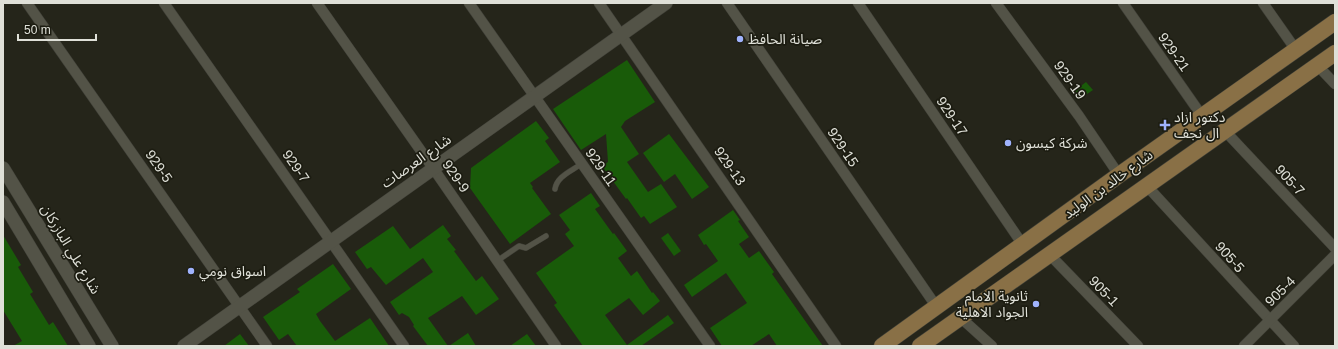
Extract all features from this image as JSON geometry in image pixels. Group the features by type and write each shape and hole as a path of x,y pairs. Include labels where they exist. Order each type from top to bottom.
{"main road":[{"name":"شارع خالد بن الوليد","path":"882,346 1119,175 1335,22"},
{"name":"شارع خالد بن الوليد","path":"920,346 1335,53"}],"street":[{"name":"929-5","path":"27,3 267,346"},
{"name":"929-7","path":"164,3 404,346"},
{"name":"929-9","path":"317,3 556,346"},
{"name":"929-11","path":"469,3 710,346"},
{"name":"929-13","path":"599,3 622,34 836,346"},
{"name":"شارع العرصات","path":"184,346 666,3"},
{"name":"929-15","path":"727,3 936,306"},
{"name":"929-17","path":"858,3 1023,245"},
{"name":"929-19","path":"996,3 1080,116 1119,175"},
{"name":"929-21","path":"1123,3 1202,116"},
{"path":"1263,3 1296,50"},
{"path":"1317,65 1335,84"},
{"name":"905-7","path":"1226,131 1335,248"},
{"name":"شارع علي البازركان","path":"3,168 112,346"},
{"name":"905-5","path":"1146,186 1294,346"},
{"path":"3,202 89,346"},
{"name":"905-1","path":"1050,255 1138,346"},
{"name":"905-4","path":"1244,346 1335,255"},
{"path":"961,318 992,346"}],"lane":[{"path":"555,189 556,183 562,177 581,164"},
{"path":"498,261 519,246 526,248 546,236"}],"building":[{"path":"627,60 655,102 625,121 621,127 639,154 627,162 648,192 661,184 677,207 650,224 644,216 641,218 602,166 608,162 606,134 581,150 553,109"},
{"path":"1086,82 1093,90 1078,100 1073,92"},
{"path":"536,121 549,138 545,141 560,162 530,183 551,214 510,244 470,188 471,168"},
{"path":"669,134 709,187 692,199 675,174 664,182 643,153"},
{"path":"591,193 600,206 595,209 627,251 618,258 631,276 637,271 652,293 653,292 660,301 643,315 629,298 605,315 627,345 668,315 674,323 641,346 583,346 554,305 557,303 536,273 574,246 565,234 570,230 559,215"},
{"path":"733,210 740,220 738,221 749,237 739,244 749,258 759,251 774,272 772,274 823,346 777,346 769,334 751,346 722,346 710,328 747,303 726,273 692,297 684,285 718,261 706,244 704,245 698,235"},
{"path":"443,225 451,236 447,239 456,250 454,251 476,281 482,276 499,299 476,315 462,296 428,318 448,346 428,346 413,326 414,325 409,317 402,313 399,315 390,302 433,272 423,258 386,285 371,267 367,269 355,252 393,226 410,249"},
{"path":"668,233 681,251 674,256 661,238"},
{"path":"3,235 21,265 18,267 33,292 30,294 49,325 53,322 68,346 13,346 22,341 3,310"},
{"path":"333,264 351,289 316,314 320,321 335,341 370,318 389,346 297,346 288,334 279,340 263,317 300,292 297,289"},
{"path":"468,333 476,346 449,346"},
{"path":"240,334 249,346 224,346"},
{"path":"527,334 536,346 510,346"}],"place":[{"name":"صيانة الحافظ","path":"740,39"},
{"name":"دكتور ازاد ال نجف","path":"1165,125"},
{"name":"شركة كيسون","path":"1008,143"},
{"name":"اسواق نومي","path":"191,271"},
{"name":"ثانوية الامام الجواد الاهلية","path":"1036,304"}]}
